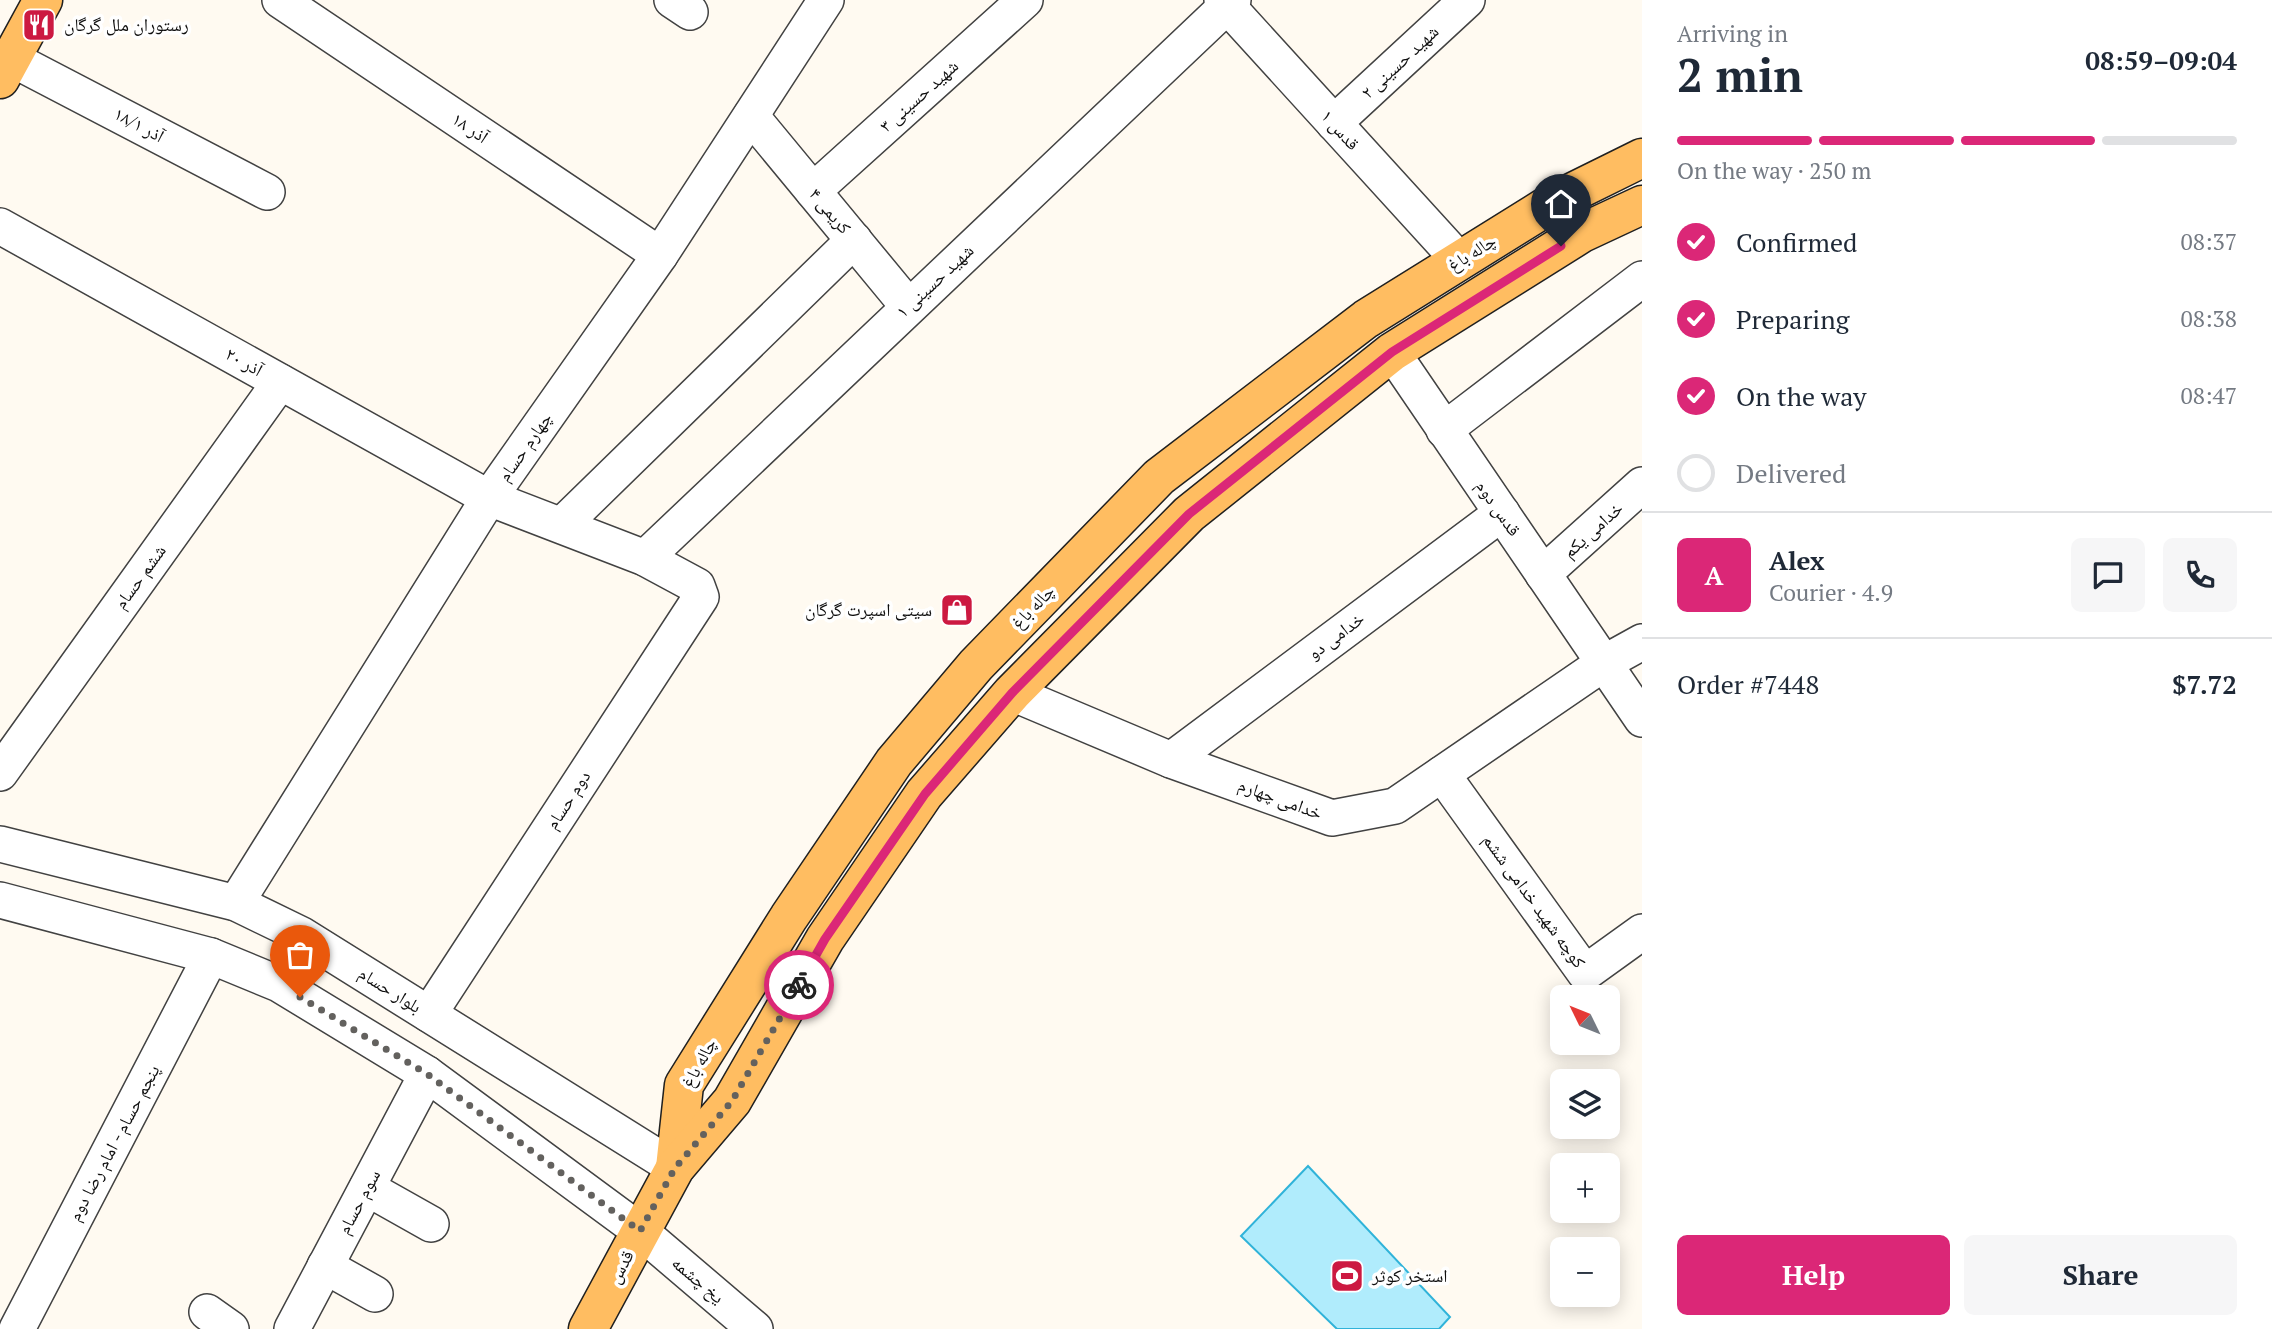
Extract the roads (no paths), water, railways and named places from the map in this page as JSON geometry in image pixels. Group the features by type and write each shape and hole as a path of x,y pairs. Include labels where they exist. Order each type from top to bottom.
{"main road":[{"path":"6,69 43,0"},
{"name":"چاله باغ","path":"675,1168 684,1085 789,917 894,762 976,665 1159,477 1366,319 1557,200 1642,158"},
{"path":"675,1168 732,1101 825,939 925,794 1012,693 1189,514 1392,352 1582,233 1642,205"},
{"path":"1159,477 1189,514"},
{"name":"قدس","path":"589,1329 675,1168"}],"street":[{"name":"۱۸ آذر","path":"280,0 660,255"},
{"name":"چهارم حسام","path":"236,903 489,498 660,255 826,0"},
{"name":"۳ شهید حسینی","path":"813,191 1025,0"},
{"name":"۲ شهید حسینی","path":"1334,123 1466,0"},
{"name":"قدس ۱","path":"1227,2 1459,260"},
{"name":"۱ شهید حسینی","path":"645,558 1227,2"},
{"name":"۱۸/۱ آذر","path":"6,69 267,192"},
{"name":"کریمی ۴","path":"751,116 908,306"},
{"name":"۲۰ آذر","path":"0,226 489,498 563,524 645,558 697,586"},
{"path":"563,524 854,240"},
{"path":"1444,430 1642,279"},
{"name":"قدس دوم","path":"1392,352 1642,719"},
{"name":"ششم حسام","path":"0,773 280,382"},
{"name":"خدامی یکم","path":"1543,574 1642,485"},
{"name":"خدامی دو","path":"1171,760 1502,513"},
{"name":"دوم حسام","path":"429,1014 701,597 697,586"},
{"name":"خدامی چهارم","path":"1012,693 1171,760 1332,818 1395,806 1604,663 1642,642"},
{"name":"کوچه شهید خدامی ششم","path":"1442,774 1585,973 1642,932"},
{"name":"بلوار حسام","path":"0,844 236,903 302,935 675,1168"},
{"path":"0,900 211,956 279,984 427,1074 640,1231"},
{"name":"پنجم حسام - امام رضا دوم","path":"17,1329 211,956"},
{"name":"سوم حسام","path":"292,1329 427,1074"},
{"path":"366,1188 430,1224"},
{"name":"یخ چشمه","path":"640,1231 755,1329"},
{"path":"325,1266 375,1294"}],"water":[{"name":"استخر کوثر","path":"1308,1166 1450,1317 1439,1329 1337,1329 1241,1236"}],"place":[{"name":"رستوران ملل گرگان","path":"39,25"},
{"name":"سیتی اسپرت گرگان","path":"957,610"},
{"name":"استخر کوثر","path":"1347,1276"}]}
